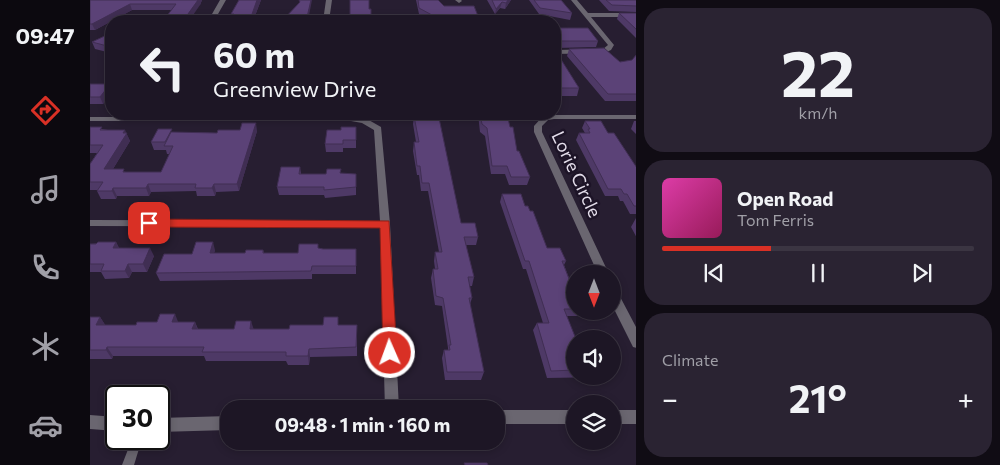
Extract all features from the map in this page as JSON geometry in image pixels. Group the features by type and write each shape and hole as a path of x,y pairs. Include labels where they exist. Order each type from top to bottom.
{"street":[{"path":"214,15 223,0"},
{"path":"327,15 329,0"},
{"path":"561,52 595,52 609,49 611,45 574,0"},
{"path":"588,15 636,15"},
{"name":"Lorie Circle","path":"561,117 636,117"},
{"path":"90,119 105,119"},
{"path":"355,120 373,124 380,134 392,400"},
{"name":"Lorie Circle","path":"544,120 538,126 538,132 600,265"},
{"path":"90,223 385,224"},
{"path":"621,311 636,343"},
{"path":"505,416 566,417"},
{"path":"621,417 636,417"},
{"path":"90,422 105,423"},
{"path":"170,425 220,423"}],"lane":[{"path":"128,465 133,450"}],"building":[{"path":"90,0 198,0 187,15 168,15 176,4 130,4 90,24"},
{"path":"239,0 257,0 252,15 231,14"},
{"path":"299,0 311,0 307,15 288,15 300,2"},
{"path":"350,0 369,0 371,15 350,15"},
{"path":"418,0 438,0 444,6 474,6 478,15 432,15 419,8"},
{"path":"492,0 508,0 506,3 502,2 496,9"},
{"path":"534,0 561,0 572,13 540,8"},
{"path":"606,0 636,0 636,6 612,5"},
{"path":"619,13 636,13 636,29"},
{"path":"561,28 588,28 598,41 561,41"},
{"path":"105,36 105,45 92,42"},
{"path":"604,48 620,62 632,60 636,55 636,94 608,94 569,49"},
{"path":"561,59 579,88 561,88"},
{"path":"90,84 105,84 105,90 100,97 90,97"},
{"path":"415,120 439,120 461,223 475,223 478,237 464,237 474,277 468,277 472,298 469,298 484,372 447,372 444,350 450,350 449,345 451,345 443,298 436,296 433,269 438,269 435,252 442,252 429,183 422,183 420,166 417,166 414,142 419,142"},
{"path":"481,120 508,120 510,127 513,127 517,151 519,151 530,177 511,177 507,166 492,166 487,128 482,124"},
{"path":"585,121 601,121 608,133 614,133 636,166 636,206 621,189 608,189 579,133 590,133 588,129 590,129"},
{"path":"242,123 256,123 237,184 214,184 212,188 195,188 196,184 148,184 146,188 113,188 112,191 97,191 103,182 90,182 90,164 103,145 90,145 90,127 102,127 100,130 125,130 123,133 127,133 104,169 124,169 123,172 161,172 173,146 164,146 171,132 217,133 218,130 240,130"},
{"path":"341,127 356,127 356,140 343,140 343,144 325,144 327,130 341,130"},
{"path":"158,129 172,129 165,142 151,142"},
{"path":"281,167 300,167 299,174 326,174 327,169 341,169 340,173 356,174 356,187 324,190 324,187 277,187"},
{"path":"502,194 521,194 525,206 528,206 530,211 533,211 547,248 560,248 566,261 562,261 566,271 566,309 564,309 566,320 568,320 572,330 566,330 566,370 551,371 537,323 549,323 529,261 525,261"},
{"path":"116,242 113,248 150,248 143,264 128,264 125,271 101,271 104,264 90,264 90,244"},
{"path":"196,242 213,242 210,253 245,253 246,250 263,250 263,253 298,253 299,244 318,244 318,248 323,249 356,249 356,266 312,266 311,271 156,273 164,254 192,254"},
{"path":"160,314 175,314 172,322 195,322 192,329 234,329 236,321 251,321 250,329 289,329 290,325 323,325 324,317 338,317 338,325 357,325 356,347 309,349 308,356 286,356 286,352 202,352 204,347 107,347 106,350 90,350 90,317 100,317 96,325 136,325 137,322 157,322"},
{"path":"464,463 487,463 488,465 465,465"}],"route":[{"path":"149,223 385,224 390,353"}]}
